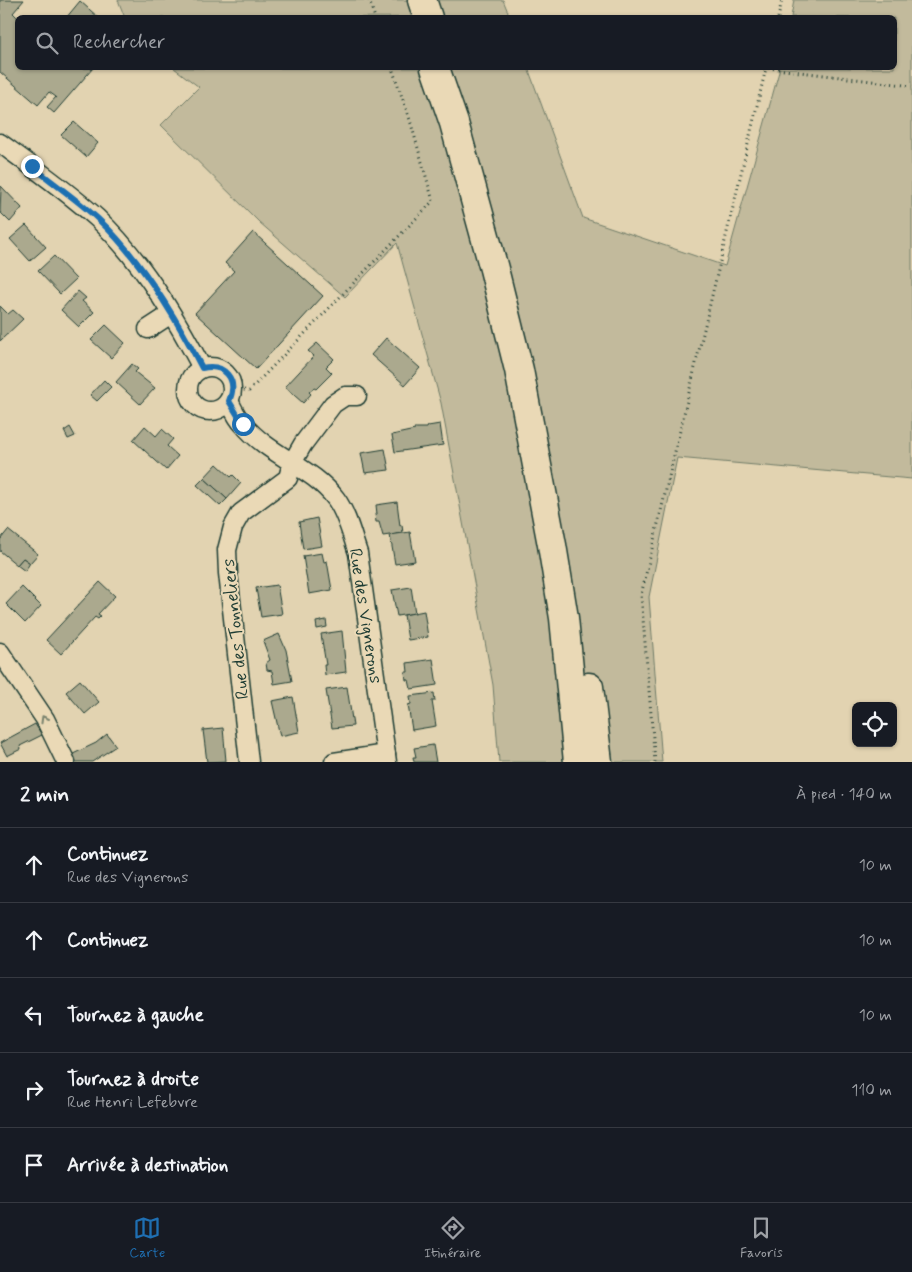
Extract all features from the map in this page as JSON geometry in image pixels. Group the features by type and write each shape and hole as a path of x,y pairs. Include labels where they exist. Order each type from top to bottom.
{"main road":[{"path":"412,0 417,15"},
{"path":"422,0 427,15"},
{"path":"436,70 459,141 519,370 564,618 578,762"},
{"path":"445,70 459,112 503,269 538,422 565,567 580,687 586,762"},
{"path":"538,422 548,442 568,538 598,762"}],"street":[{"path":"0,143 97,218 128,251 187,339 202,368"},
{"path":"148,329 171,314"},
{"path":"210,366 223,370 229,376 231,394 224,407 210,411 203,410 194,404 189,396 189,381 194,373 202,368 210,366"},
{"name":"Rue des Vignerons","path":"231,394 243,424 268,446 323,486 337,500 358,553 386,758"},
{"name":"Rue des Tonneliers","path":"249,762 228,573 227,550 233,527 241,513 288,478 292,463 303,444 333,404 345,396 357,396"},
{"path":"1,655 45,718 66,762"},
{"path":"334,762 386,758"}],"path":[{"path":"369,0 374,15"},
{"path":"779,15 782,0"},
{"path":"231,394 249,391 433,201 410,120 393,70"},
{"path":"655,762 641,595 767,70"},
{"path":"783,70 912,86"}],"shaded area":[{"path":"118,0 503,0 509,15 124,15"},
{"path":"794,0 912,0 912,479 677,458 649,597 662,762 499,762 493,685 441,403 397,243 345,297 259,222 161,125 199,87 177,70 529,70 583,218 725,266 779,70 897,70 897,15 791,15"}],"building":[{"path":"0,0 24,0 13,13 15,15 15,70 91,70 54,113 47,107 56,97 49,92 38,105 0,72"},
{"path":"80,1 96,15 68,15"},
{"path":"74,122 98,143 86,157 61,135"},
{"path":"1,186 22,208 10,222 0,212"},
{"path":"26,225 46,247 30,261 10,239"},
{"path":"253,232 323,296 256,369 195,313 234,271 225,263"},
{"path":"54,256 76,279 60,294 38,271"},
{"path":"78,291 86,298 82,301 94,312 79,327 61,310"},
{"path":"0,306 8,314 13,310 23,319 0,341"},
{"path":"106,325 125,343 111,358 91,340"},
{"path":"386,338 420,368 405,385 371,355"},
{"path":"317,343 334,359 326,367 332,373 316,389 314,388 309,392 311,394 303,403 285,387 314,356 308,351"},
{"path":"132,364 138,369 135,372 155,388 140,404 116,382"},
{"path":"104,380 111,387 97,401 90,395"},
{"path":"440,424 443,445 395,452 392,435 415,430 414,428 427,428 428,426"},
{"path":"145,426 156,436 162,429 173,439 167,446 178,456 166,470 133,440"},
{"path":"70,427 75,436 68,439 64,431"},
{"path":"385,449 389,470 365,473 361,453"},
{"path":"217,464 231,477 233,475 241,483 227,499 204,478"},
{"path":"204,478 227,499 220,506 197,485"},
{"path":"397,502 400,526 402,525 403,533 383,536 379,522 376,522 376,505"},
{"path":"317,518 322,546 303,549 299,522"},
{"path":"8,530 38,554 30,563 23,558 17,565 0,551 0,540"},
{"path":"410,532 415,561 395,564 390,535"},
{"path":"322,553 324,562 327,561 332,590 309,594 303,556"},
{"path":"23,558 30,563 25,571 17,565"},
{"path":"100,582 115,596 98,614 101,616 98,619 95,617 61,654 46,640"},
{"path":"277,585 282,614 261,617 256,588"},
{"path":"22,587 41,606 25,623 6,604"},
{"path":"411,587 415,613 397,616 392,590"},
{"path":"424,611 428,637 408,640 404,615"},
{"path":"326,620 327,627 317,629 316,622"},
{"path":"342,631 346,672 325,675 324,665 326,665 321,634"},
{"path":"279,634 286,650 292,681 274,684 272,671 267,670 266,663 270,660 263,641"},
{"path":"433,659 437,685 411,689 409,680 406,680 405,672 408,672 407,663"},
{"path":"80,680 99,702 85,714 66,692"},
{"path":"347,687 353,726 332,728 326,690"},
{"path":"434,693 435,701 432,701 436,726 412,730 408,705 411,704 410,696"},
{"path":"293,697 299,732 280,736 272,701"},
{"path":"35,724 42,735 20,746 21,749 7,756 0,743"},
{"path":"223,728 226,761 207,762 203,730"},
{"path":"107,734 116,746 92,762 74,762 71,755 96,743"},
{"path":"433,745 436,762 414,762 413,757 416,757 414,748"}],"route":[{"path":"32,166 97,218 128,251 187,339 202,368 210,366 219,368 229,376 233,387 229,401 243,424"}]}
